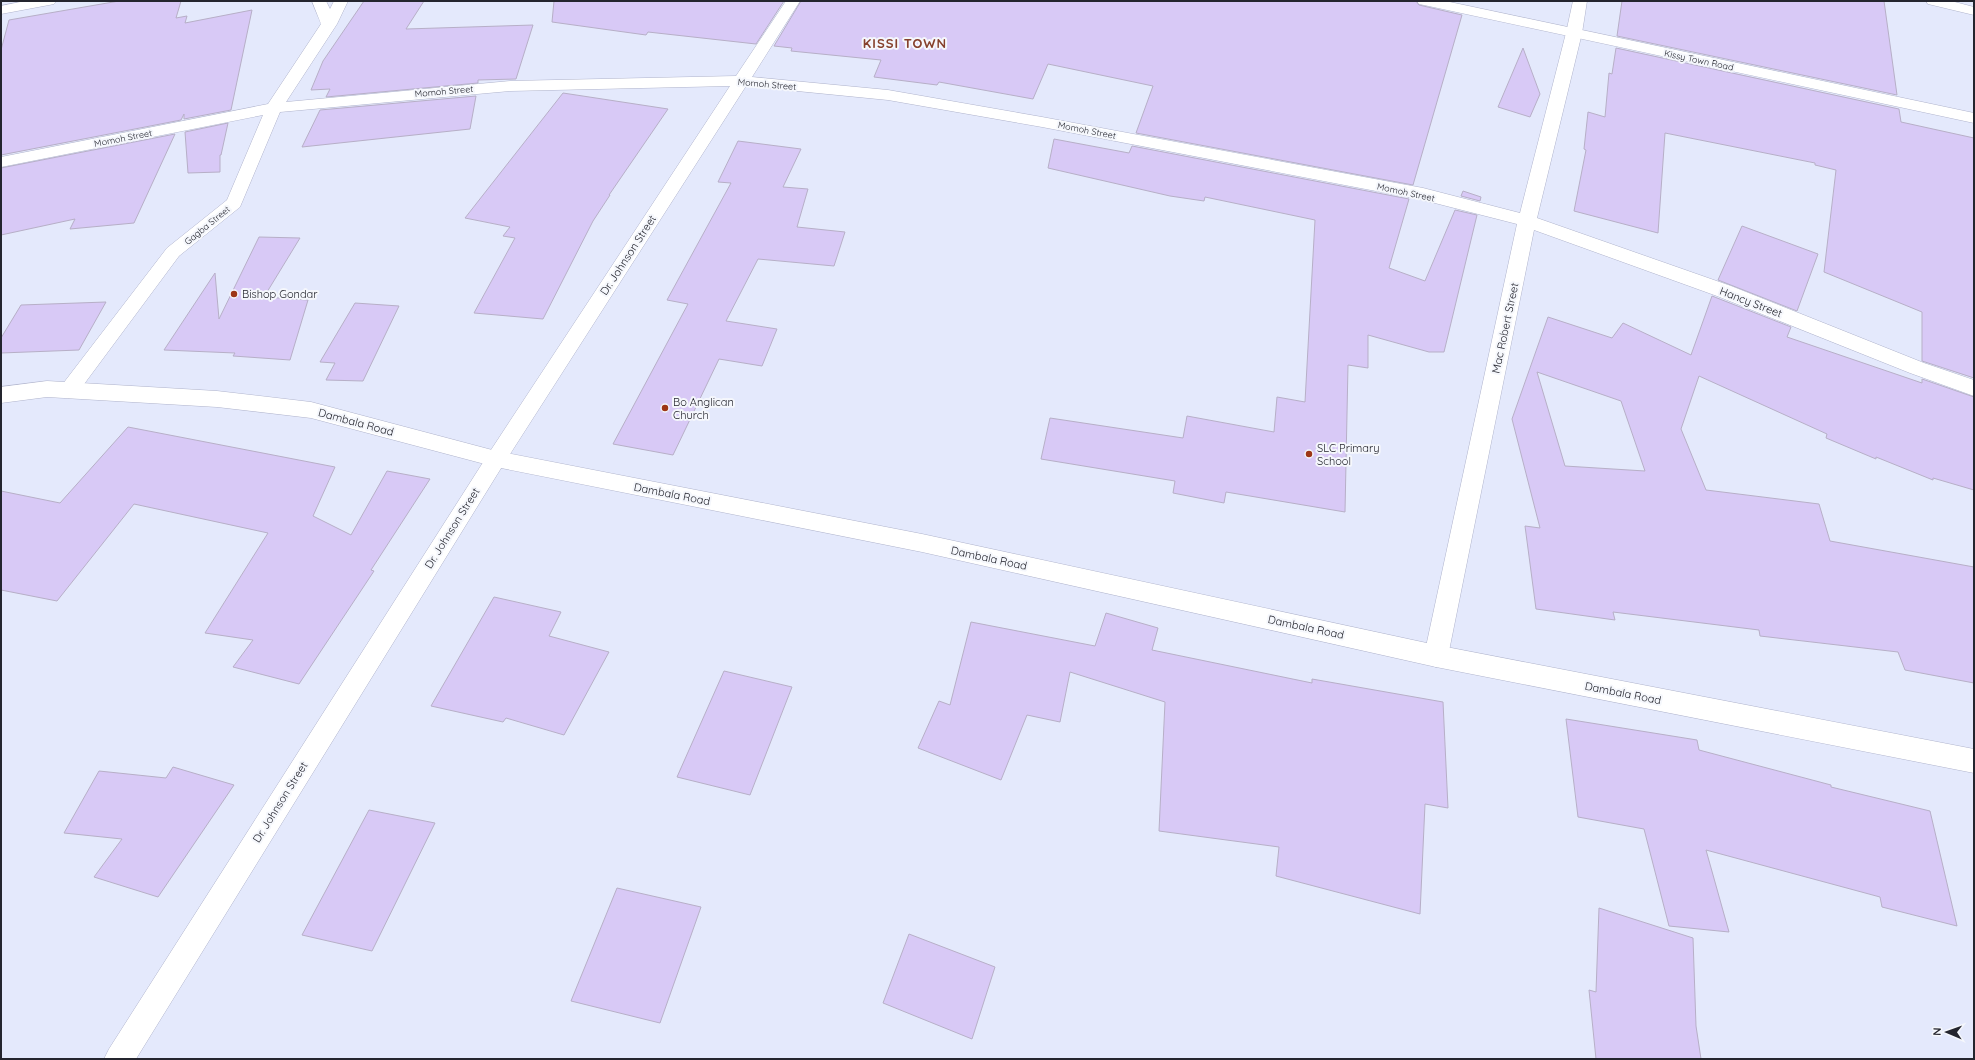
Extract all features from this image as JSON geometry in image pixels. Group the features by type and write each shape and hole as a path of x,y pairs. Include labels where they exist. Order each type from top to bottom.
{"street":[{"path":"1,10 49,1"},
{"path":"319,1 329,24"},
{"name":"Gagba Street","path":"68,390 173,252 234,203 274,108 329,24 341,1"},
{"name":"Dr. Johnson Street","path":"119,1059 496,459 793,1"},
{"name":"Kissy Town Road","path":"1424,1 1974,118"},
{"name":"Mac Robert Street","path":"1436,656 1527,221 1574,33 1580,1"},
{"path":"1933,1 1974,11"},
{"name":"Momoh Street","path":"1,162 274,108 510,86 741,81 888,95 1042,122 1423,194 1527,221"},
{"name":"Hancy Street","path":"1527,221 1724,291 1917,368 1974,388"},
{"name":"Dambala Road","path":"1,395 47,389 68,390 217,400 311,410 496,459 922,543 1436,656 1974,761"}],"building":[{"path":"119,1 181,1 176,18 187,16 185,23 252,10 231,110 184,119 184,114 181,120 1,155 1,50 9,20"},
{"path":"364,1 424,1 406,29 533,25 516,79 478,80 478,83 326,97 330,89 311,90 323,61"},
{"path":"554,1 784,1 756,44 648,32 646,35 552,22"},
{"path":"801,1 1416,1 1419,5 1462,15 1413,185 1136,133 1153,86 1048,64 1033,99 939,82 937,85 874,77 881,60 791,51 792,48 774,46"},
{"path":"1622,1 1884,1 1897,95 1617,36"},
{"path":"1523,48 1540,94 1530,117 1498,107"},
{"path":"1616,48 1899,109 1901,122 1974,138 1974,378 1922,361 1922,312 1824,272 1836,170 1815,165 1815,163 1665,133 1658,233 1574,211 1586,150 1584,149 1588,112 1605,117 1609,73 1612,74"},
{"path":"563,93 668,109 593,221 543,319 474,313 515,238 503,236 510,227 465,218"},
{"path":"476,96 470,129 302,147 320,110"},
{"path":"228,123 220,155 220,172 188,173 185,132"},
{"path":"175,134 134,223 70,229 75,219 1,235 1,168"},
{"path":"1054,139 1129,153 1132,146 1409,199 1389,268 1425,281 1455,210 1477,215 1444,352 1429,352 1368,335 1368,368 1348,365 1345,512 1226,492 1224,503 1173,493 1175,481 1041,459 1050,418 1183,438 1187,416 1274,432 1277,397 1305,402 1315,220 1205,197 1204,201 1170,196 1048,168"},
{"path":"738,141 801,149 783,187 808,189 797,227 845,232 834,266 758,259 726,321 777,329 762,366 719,359 673,455 613,444 688,304 667,300 731,183 718,182"},
{"path":"1463,191 1481,197 1480,201 1461,196"},
{"path":"1742,226 1818,254 1797,311 1718,280"},
{"name":"Bishop Gondar","path":"259,237 300,238 264,297 308,300 290,360 233,356 235,353 164,350 215,273 219,319"},
{"path":"1712,296 1791,327 1787,337 1922,383 1922,379 1974,397 1974,490 1933,478 1933,480 1876,457 1876,459 1826,438 1827,434 1699,376 1681,429 1706,490 1819,504 1830,541 1974,567 1974,683 1905,670 1898,652 1760,636 1759,630 1613,612 1615,620 1536,609 1525,526 1540,528 1512,419 1548,317 1612,338 1623,323 1691,355","holes":["1537,372 1621,401 1645,471 1565,466"]},
{"path":"106,302 79,350 1,353 1,338 21,305"},
{"path":"355,303 399,306 363,381 326,380 335,363 320,362"},
{"path":"128,427 335,467 313,516 351,535 387,471 430,479 371,570 374,571 299,684 233,667 253,640 205,633 268,533 134,504 57,601 1,590 1,491 60,503"},
{"path":"494,597 561,612 549,636 609,652 564,735 506,718 503,722 431,706"},
{"path":"1106,613 1158,628 1152,650 1312,683 1312,679 1443,702 1448,808 1425,804 1420,914 1276,876 1279,847 1159,831 1165,702 1070,672 1060,722 1027,715 1001,780 918,748 939,701 950,705 971,622 1095,646"},
{"path":"724,671 792,687 750,795 677,777"},
{"path":"1566,719 1697,740 1699,750 1831,785 1831,787 1930,811 1957,926 1882,907 1880,897 1706,850 1729,932 1669,926 1644,829 1578,817"},
{"path":"173,767 234,785 158,897 94,877 122,839 64,833 99,771 166,778"},
{"path":"369,810 435,823 372,951 302,935"},
{"path":"617,888 701,907 660,1023 571,1001"},
{"path":"1599,908 1693,938 1696,1026 1701,1059 1596,1059 1589,990 1596,992"},
{"path":"909,934 995,967 972,1039 883,1003"}],"place":[{"name":"Bishop Gondar","path":"234,294"},
{"name":"Bo Anglican Church","path":"665,408"},
{"name":"SLC Primary School","path":"1309,454"}],"district":[{"name":"KISSI TOWN","path":"905,43"}]}
